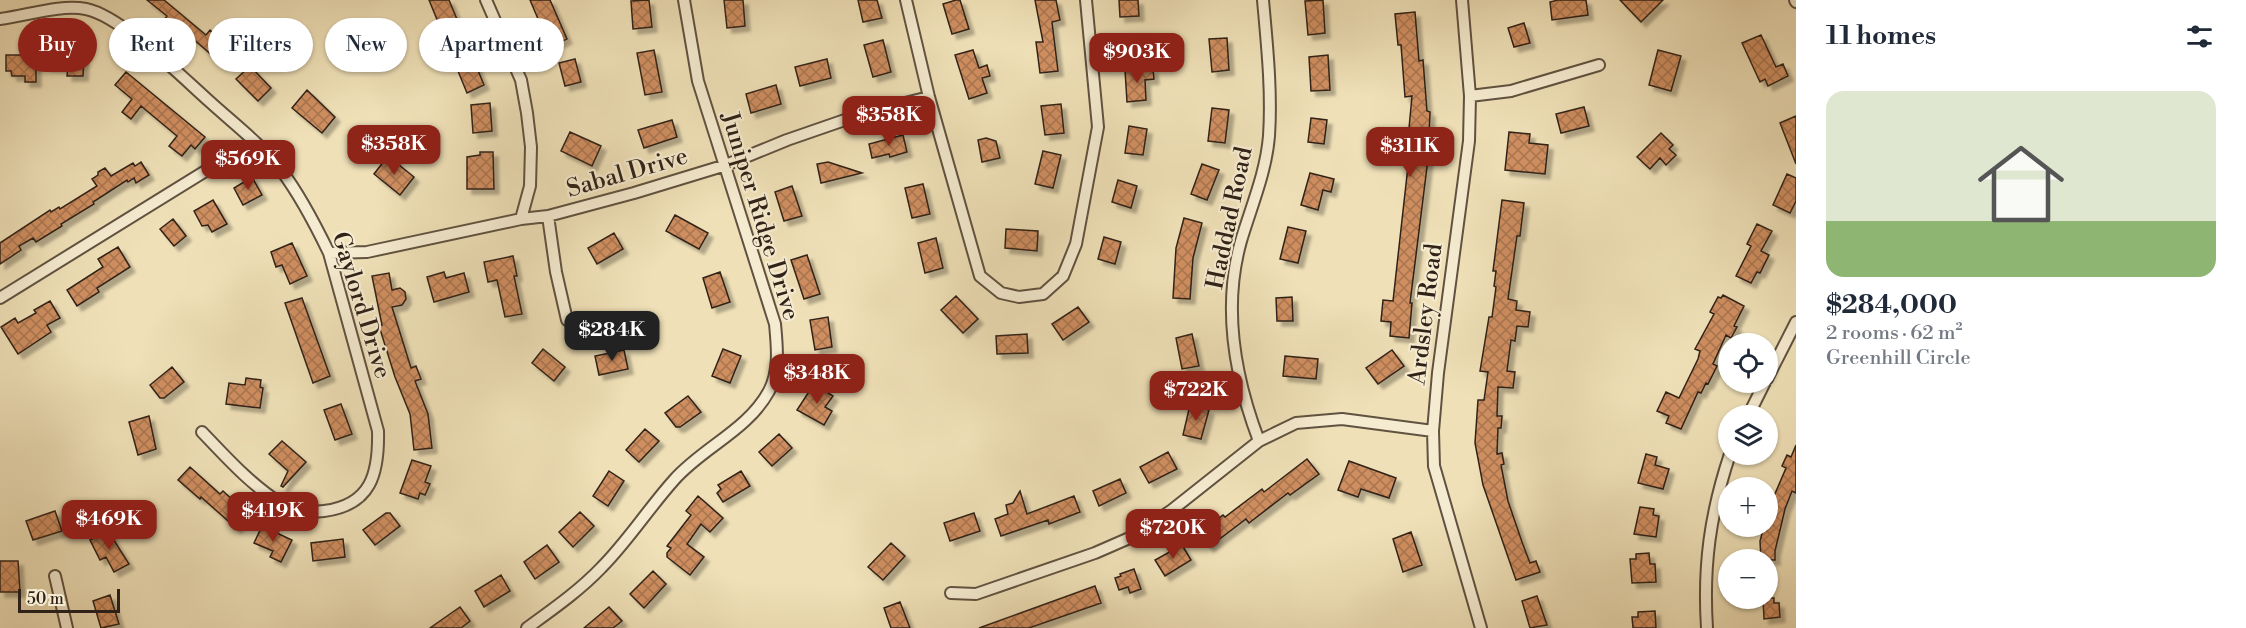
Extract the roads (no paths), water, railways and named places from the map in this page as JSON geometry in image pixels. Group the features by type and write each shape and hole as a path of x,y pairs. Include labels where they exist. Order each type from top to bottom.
{"street":[{"path":"486,0 520,80 527,113 531,147 530,186 521,219"},
{"name":"Juniper Ridge Drive","path":"527,628 579,590 603,567 636,529 674,479 702,454 748,420 761,405 771,388 778,360 775,324 698,81 684,0"},
{"path":"906,0 929,97 980,276 1000,293 1019,297 1043,294 1063,276 1076,244 1098,127 1086,0"},
{"name":"Haddad Road","path":"1259,441 1246,405 1235,355 1231,294 1240,243 1260,181 1269,136 1268,55 1263,0"},
{"name":"Ardsley Road","path":"1462,0 1470,96 1469,141 1433,431 1434,466 1481,628"},
{"name":"Gaylord Drive","path":"0,19 58,5 86,9 111,21 145,44 254,141 281,170 316,225 329,253 378,432 379,457 373,478 363,496 342,508 300,512 281,504 239,471 202,432"},
{"path":"1470,96 1511,91 1599,65"},
{"name":"Sabal Drive","path":"329,253 367,252 521,219 548,216 726,165 787,140 865,113 929,97"},
{"path":"0,298 254,141"},
{"path":"548,216 556,272 567,320"},
{"path":"1778,357 1796,322"},
{"path":"951,593 976,594 1095,553 1134,536 1172,510 1259,441 1296,423 1342,419 1433,431"},
{"path":"1707,628 1705,590 1707,549 1718,489 1726,465"},
{"path":"55,576 68,628"}]}
